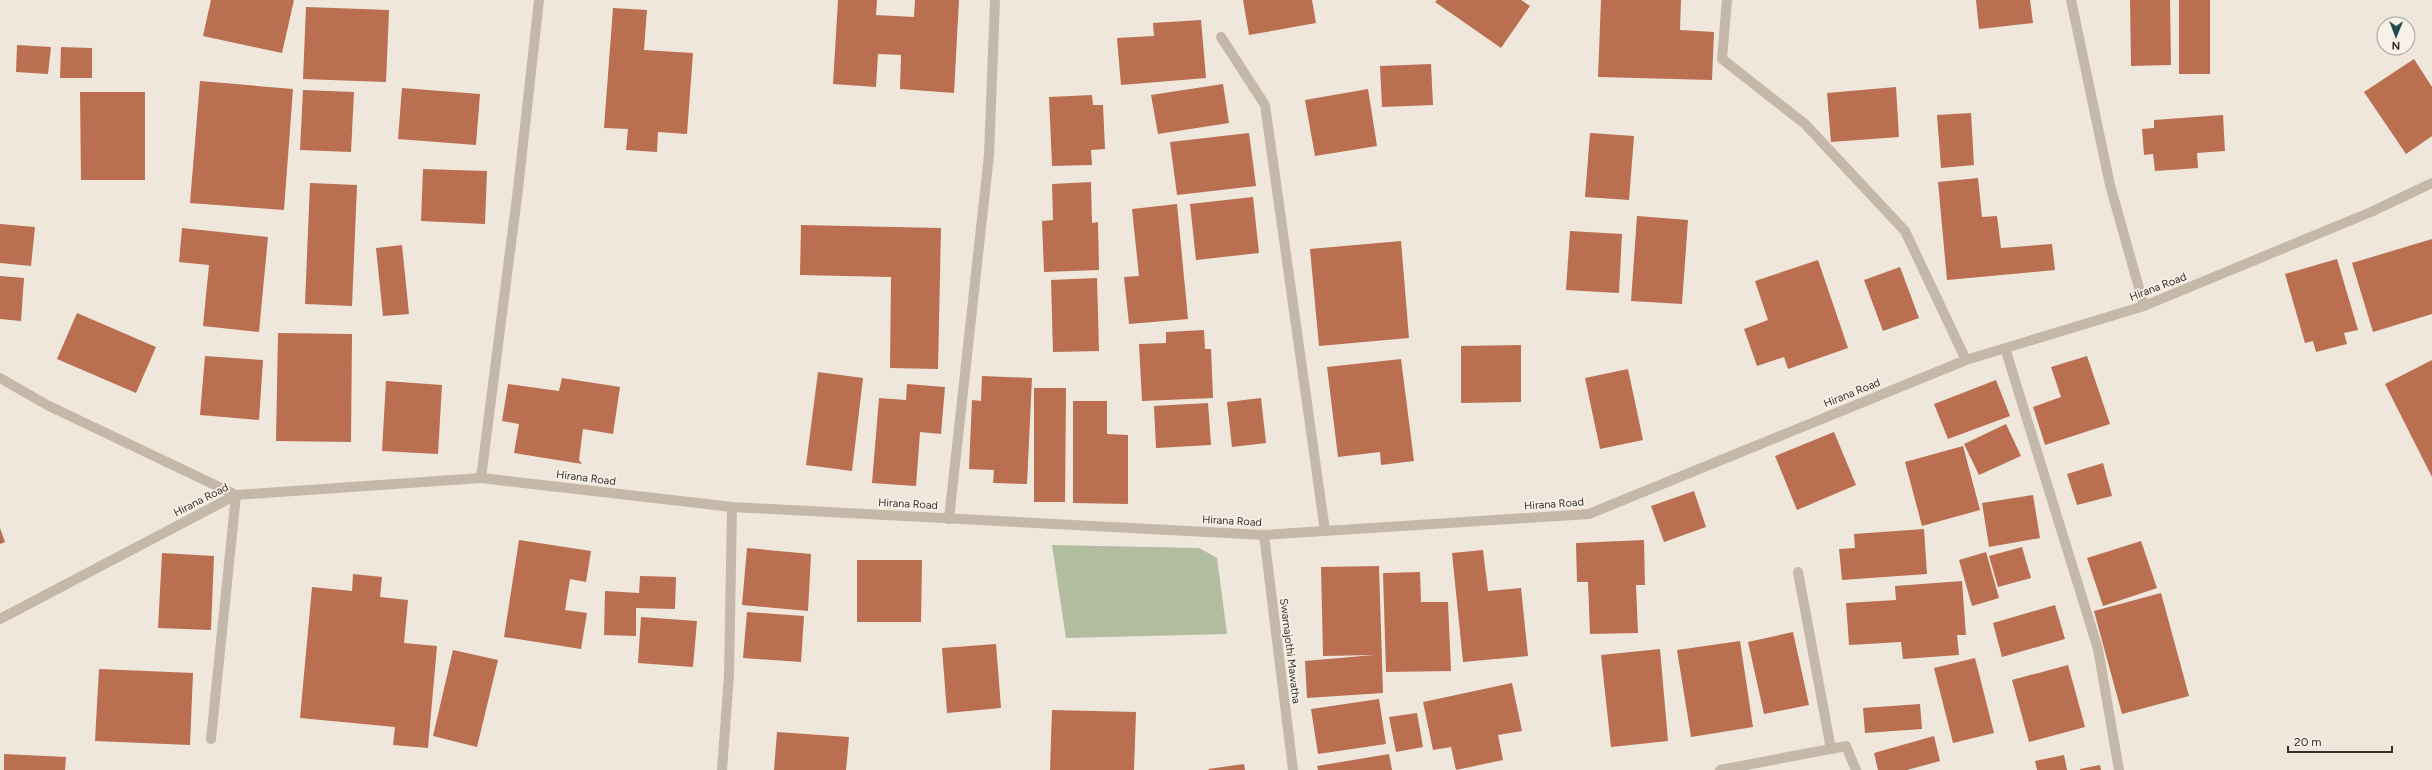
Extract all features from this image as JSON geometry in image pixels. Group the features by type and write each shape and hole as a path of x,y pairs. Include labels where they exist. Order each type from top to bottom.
{"street":[{"path":"481,478 518,189 539,0"},
{"path":"949,519 989,155 995,0"},
{"path":"1727,0 1722,59 1805,124 1904,231 1966,360"},
{"path":"2072,0 2110,185 2144,306"},
{"path":"1221,37 1265,105 1325,532"},
{"name":"Hirana Road","path":"0,619 236,495 481,478 732,507 1264,535 1589,514 1966,360 2144,306 2371,212 2432,183"},
{"path":"2005,348 2098,649 2119,770"},
{"path":"0,378 47,405 236,495 211,740"},
{"path":"722,770 729,675 732,507"},
{"name":"Swarnajothi Mawatha","path":"1264,535 1293,770"},
{"path":"1798,572 1831,749"},
{"path":"1720,770 1846,746 1856,770"}],"green space":[{"path":"1052,545 1199,548 1217,558 1227,634 1066,638"}],"building":[{"path":"211,0 294,0 282,53 203,36"},
{"path":"838,0 877,0 876,15 914,17 915,0 959,0 954,93 900,89 901,55 878,54 876,87 833,84"},
{"path":"1243,0 1312,0 1316,23 1249,35"},
{"path":"1437,0 1521,0 1530,6 1501,48 1435,2"},
{"path":"1601,0 1681,0 1680,30 1714,32 1712,80 1598,77"},
{"path":"1976,0 2030,0 2033,23 1979,29"},
{"path":"2130,0 2170,0 2171,65 2131,66"},
{"path":"2179,0 2210,0 2210,74 2179,74"},
{"path":"306,7 389,10 386,82 303,79"},
{"path":"613,8 647,10 644,50 693,53 687,134 658,132 657,152 626,150 628,129 604,128"},
{"path":"1201,20 1206,78 1121,85 1117,38 1154,36 1153,23"},
{"path":"17,45 51,47 48,74 16,72"},
{"path":"61,47 92,48 92,78 60,78"},
{"path":"2414,59 2432,87 2432,136 2406,154 2364,92"},
{"path":"1431,64 1433,105 1382,107 1380,66"},
{"path":"200,81 293,89 284,210 190,203"},
{"path":"1223,84 1229,123 1158,134 1151,95"},
{"path":"1896,87 1899,137 1831,142 1827,93"},
{"path":"402,88 480,94 476,145 398,139"},
{"path":"1368,89 1377,146 1315,156 1305,100"},
{"path":"303,90 354,92 351,152 300,150"},
{"path":"80,92 145,92 145,180 81,180"},
{"path":"1092,95 1093,105 1103,105 1105,149 1091,150 1092,165 1052,166 1049,97"},
{"path":"1971,113 1974,165 1941,168 1937,115"},
{"path":"2223,115 2225,151 2197,153 2198,168 2155,171 2153,154 2144,155 2142,129 2154,128 2154,120"},
{"path":"1249,133 1256,186 1177,195 1170,142"},
{"path":"1590,133 1634,136 1629,200 1585,197"},
{"path":"423,169 487,171 485,224 421,221"},
{"path":"1978,178 1982,217 1997,216 2001,248 2052,244 2055,270 1947,280 1938,182"},
{"path":"1091,182 1092,223 1098,222 1099,270 1044,272 1042,221 1053,220 1052,184"},
{"path":"310,183 357,185 352,306 305,304"},
{"path":"1253,197 1259,253 1196,260 1190,204"},
{"path":"1177,204 1188,319 1129,324 1124,277 1139,276 1132,209"},
{"path":"1637,216 1688,220 1682,304 1631,301"},
{"path":"0,224 35,227 31,266 0,263"},
{"path":"801,225 941,228 938,369 890,368 891,277 800,275"},
{"path":"182,228 268,237 259,332 203,326 209,265 179,262"},
{"path":"1570,231 1622,234 1619,293 1566,290"},
{"path":"2432,239 2432,314 2373,332 2352,263"},
{"path":"1401,241 1409,338 1319,346 1310,249"},
{"path":"402,245 409,314 383,316 376,248"},
{"path":"2337,259 2358,330 2344,333 2347,344 2316,352 2313,341 2305,343 2285,274"},
{"path":"1818,260 1848,348 1788,369 1784,357 1757,366 1744,329 1768,320 1755,281"},
{"path":"1900,267 1919,318 1883,331 1864,280"},
{"path":"0,276 24,278 21,321 0,319"},
{"path":"1097,278 1099,351 1053,352 1051,280"},
{"path":"77,313 156,347 136,393 57,359"},
{"path":"1204,330 1205,349 1211,349 1213,398 1142,401 1139,344 1166,343 1166,332"},
{"path":"278,333 352,334 351,442 276,441"},
{"path":"1521,345 1521,402 1461,403 1461,346"},
{"path":"205,356 263,360 259,420 200,415"},
{"path":"2087,356 2110,424 2045,445 2033,407 2061,397 2051,367"},
{"path":"1401,359 1414,461 1381,465 1380,452 1338,457 1327,367"},
{"path":"2432,360 2432,477 2385,384"},
{"path":"1628,369 1643,440 1600,449 1585,378"},
{"path":"818,372 863,378 852,471 806,465"},
{"path":"982,376 1032,378 1027,484 993,483 994,470 969,469 972,400 981,401"},
{"path":"562,378 620,387 613,434 583,429 579,460 582,464 514,453 519,424 502,421 508,384 559,391"},
{"path":"1996,380 2010,416 1948,439 1934,404"},
{"path":"386,381 442,385 438,454 382,451"},
{"path":"907,384 945,387 941,434 920,432 916,486 872,483 879,398 906,400"},
{"path":"1034,388 1066,388 1065,502 1034,502"},
{"path":"1261,398 1266,443 1232,447 1227,402"},
{"path":"1073,401 1107,401 1107,434 1128,435 1128,504 1073,503"},
{"path":"1208,403 1211,445 1156,448 1154,406"},
{"path":"2006,424 2021,456 1979,475 1964,444"},
{"path":"1834,432 1856,485 1797,510 1775,456"},
{"path":"1963,446 1980,510 1922,526 1905,462"},
{"path":"2103,463 2112,496 2077,505 2067,474"},
{"path":"1694,491 1706,527 1664,542 1651,506"},
{"path":"2033,495 2040,538 1989,547 1982,503"},
{"path":"0,528 5,542 0,544"},
{"path":"1924,529 1927,574 1842,580 1839,549 1855,548 1854,534"},
{"path":"519,540 591,551 586,582 570,579 565,610 587,613 581,649 504,637"},
{"path":"1644,540 1645,585 1636,585 1638,633 1590,634 1588,582 1577,582 1576,543"},
{"path":"2141,541 2157,588 2103,606 2087,558"},
{"path":"2022,547 2031,578 1998,587 1989,556"},
{"path":"747,548 811,554 808,611 742,605"},
{"path":"1483,550 1488,591 1521,588 1528,656 1463,662 1452,553"},
{"path":"1986,552 1999,598 1972,606 1959,560"},
{"path":"162,553 214,556 211,630 158,628"},
{"path":"857,560 922,560 921,622 857,622"},
{"path":"1379,566 1383,693 1307,698 1305,661 1374,655 1323,656 1321,567"},
{"path":"1420,572 1421,602 1448,602 1451,671 1386,672 1383,573"},
{"path":"353,574 382,577 380,597 408,600 404,643 437,646 428,748 393,745 395,727 300,718 312,587 352,591"},
{"path":"640,576 676,577 675,609 636,608 636,636 604,635 605,591 639,593"},
{"path":"1962,581 1966,635 1957,635 1959,655 1903,659 1901,642 1849,645 1846,603 1896,600 1895,586"},
{"path":"2161,593 2189,696 2122,714 2094,611"},
{"path":"2055,605 2065,639 2002,657 1993,623"},
{"path":"747,612 804,616 801,662 743,658"},
{"path":"641,617 697,621 693,667 638,663"},
{"path":"1793,632 1809,705 1764,714 1748,642"},
{"path":"1740,641 1753,727 1691,737 1677,650"},
{"path":"996,644 1001,708 947,713 942,648"},
{"path":"1660,649 1668,741 1611,747 1601,655"},
{"path":"453,650 498,660 477,747 433,736"},
{"path":"1975,658 1994,733 1953,743 1934,668"},
{"path":"2068,665 2085,727 2029,742 2012,680"},
{"path":"99,669 193,673 190,745 95,741"},
{"path":"1512,683 1522,731 1498,735 1503,760 1456,770 1451,747 1433,750 1423,702"},
{"path":"1379,699 1386,744 1318,754 1311,709"},
{"path":"1920,704 1922,729 1865,733 1863,708"},
{"path":"1052,710 1136,712 1134,770 1050,770"},
{"path":"1417,713 1423,747 1396,752 1389,717"},
{"path":"777,732 849,737 846,770 774,770"},
{"path":"1934,736 1940,761 1907,770 1878,770 1874,753"},
{"path":"4,754 66,757 65,770 4,770"},
{"path":"1389,754 1392,770 1318,770 1317,766"},
{"path":"2064,755 2067,770 2037,770 2035,761"},
{"path":"1244,764 1245,770 1208,769"},
{"path":"2100,765 2101,770 2080,770 2080,769"}]}
